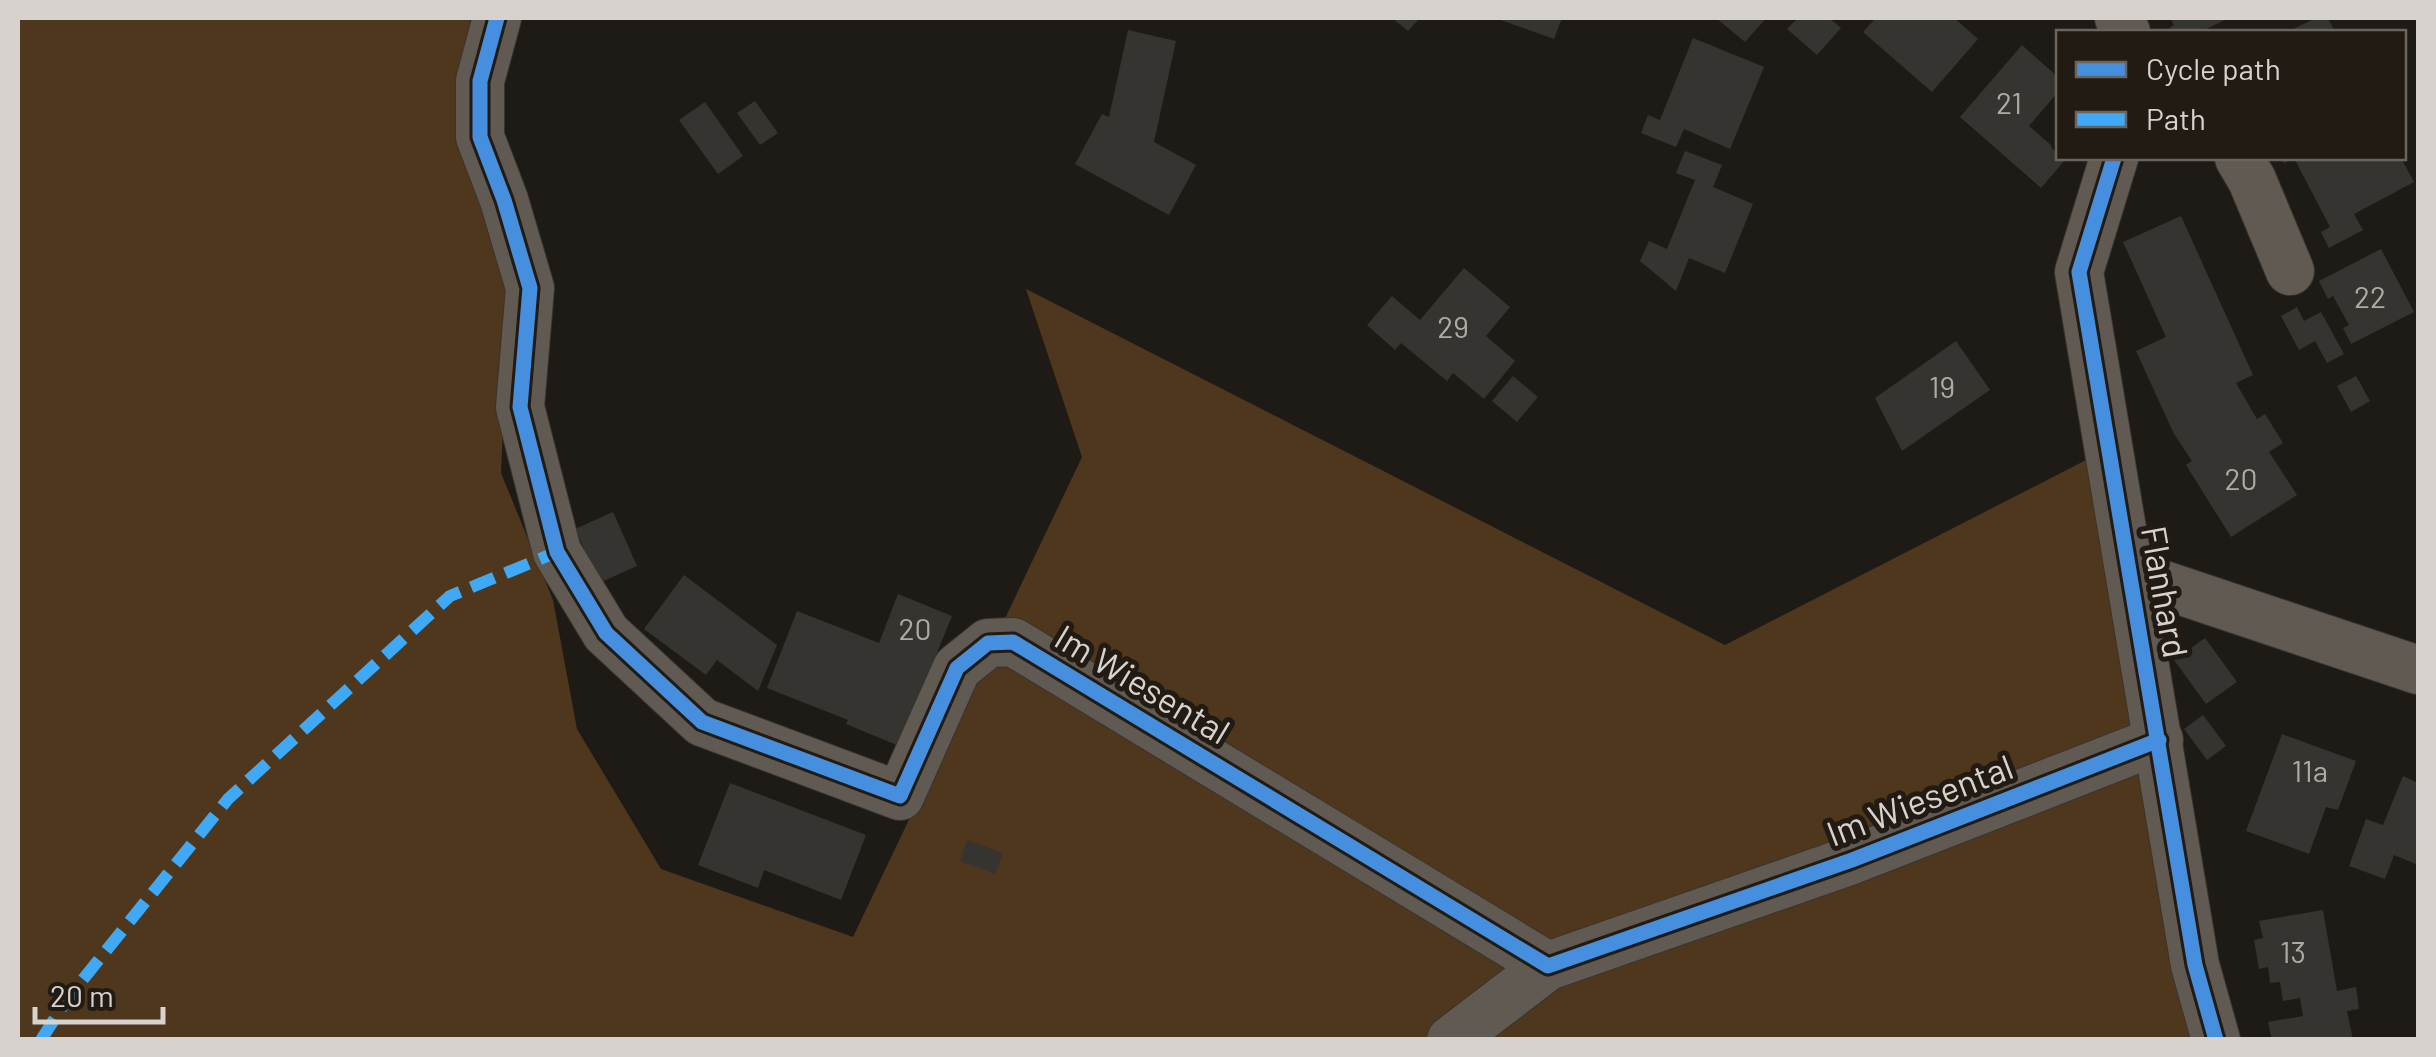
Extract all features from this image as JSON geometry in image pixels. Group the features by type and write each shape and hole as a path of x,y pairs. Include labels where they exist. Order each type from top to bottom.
{"street":[{"name":"Im Wiesental","path":"498,18 480,81 480,136 530,288 520,407 557,552 606,633 702,722 900,796 957,668 988,643 1013,642 1548,966 1852,860 2159,740"},
{"name":"Flanhard","path":"2113,160 2079,272 2195,965 2216,1040"},
{"path":"2239,160 2252,180 2290,270"},
{"name":"Flanhard","path":"2131,574 2418,670"},
{"path":"1451,1040 1548,966"}],"shaded area":[{"path":"18,18 470,18 466,154 505,271 501,473 553,600 577,729 661,869 853,937 1082,457 1026,289 1725,645 2092,457 2192,1039 18,1039"}],"building":[{"path":"1392,18 1420,18 1408,31"},
{"path":"1495,18 1562,18 1554,39"},
{"path":"1716,18 1766,18 1745,42"},
{"path":"1798,18 1829,18 1841,28 1817,55 1787,29"},
{"path":"1876,18 1954,18 1978,39 1932,92 1863,32"},
{"path":"2170,18 2229,18 2204,30 2170,30 2174,25"},
{"path":"2316,18 2328,18 2334,30 2291,30"},
{"path":"1128,30 1176,41 1154,142 1196,165 1169,215 1075,164 1102,114 1109,117"},
{"path":"1693,38 1764,67 1730,149 1684,129 1676,147 1641,133 1648,115 1660,120"},
{"path":"2022,45 2056,75 2056,94 2029,126 2052,146 2056,160 2065,160 2041,188 1960,117"},
{"path":"755,101 778,133 760,145 737,113"},
{"path":"705,102 743,156 718,174 679,120"},
{"path":"1685,151 1722,165 1713,187 1753,204 1725,273 1689,258 1676,291 1640,261 1649,241 1667,249 1695,180 1676,173"},
{"path":"2295,160 2402,160 2414,182 2354,214 2363,230 2329,248 2321,232 2330,227"},
{"path":"2181,216 2253,375 2236,383 2257,419 2265,414 2283,443 2269,452 2297,495 2231,537 2186,465 2192,461 2174,434 2136,351 2166,337 2123,242"},
{"path":"2381,249 2414,312 2351,344 2343,328 2349,325 2333,296 2328,299 2319,281"},
{"path":"1464,268 1510,307 1486,336 1515,361 1484,399 1453,373 1447,381 1401,343 1395,350 1367,325 1392,296 1420,320"},
{"path":"2297,307 2304,321 2321,312 2344,354 2327,363 2315,341 2299,350 2281,316"},
{"path":"1956,341 1990,390 1902,451 1875,398"},
{"path":"1513,376 1538,397 1517,422 1492,401"},
{"path":"2356,376 2370,401 2351,412 2337,386"},
{"path":"613,512 637,566 599,583 575,529"},
{"path":"684,575 777,645 758,691 717,660 706,675 644,629"},
{"path":"898,594 952,616 899,746 846,724 848,720 767,688 797,611 879,643"},
{"path":"2205,638 2237,682 2206,704 2174,660"},
{"path":"2203,715 2226,746 2207,760 2184,729"},
{"path":"2282,734 2356,761 2338,810 2326,807 2309,854 2246,831"},
{"path":"2403,776 2418,783 2418,865 2394,855 2385,879 2349,866 2366,819 2383,825"},
{"path":"730,783 866,835 841,900 764,870 758,888 698,865"},
{"path":"967,840 1003,853 995,874 960,861"},
{"path":"2323,910 2337,991 2356,987 2359,1009 2347,1011 2353,1040 2272,1040 2268,1022 2303,1016 2300,998 2283,1001 2280,982 2270,983 2268,967 2259,969 2254,940 2263,938 2259,921"}],"marked path":[{"path":"41,1040 68,998 228,799 450,596 557,552"}],"cycle path":[{"path":"497,18 480,81 480,137 530,288 520,407 557,552 606,633 702,722 900,796 957,668 988,643 1013,642 1548,966 1852,860 2159,740"},
{"path":"2113,160 2079,272 2195,965 2216,1040"}]}
